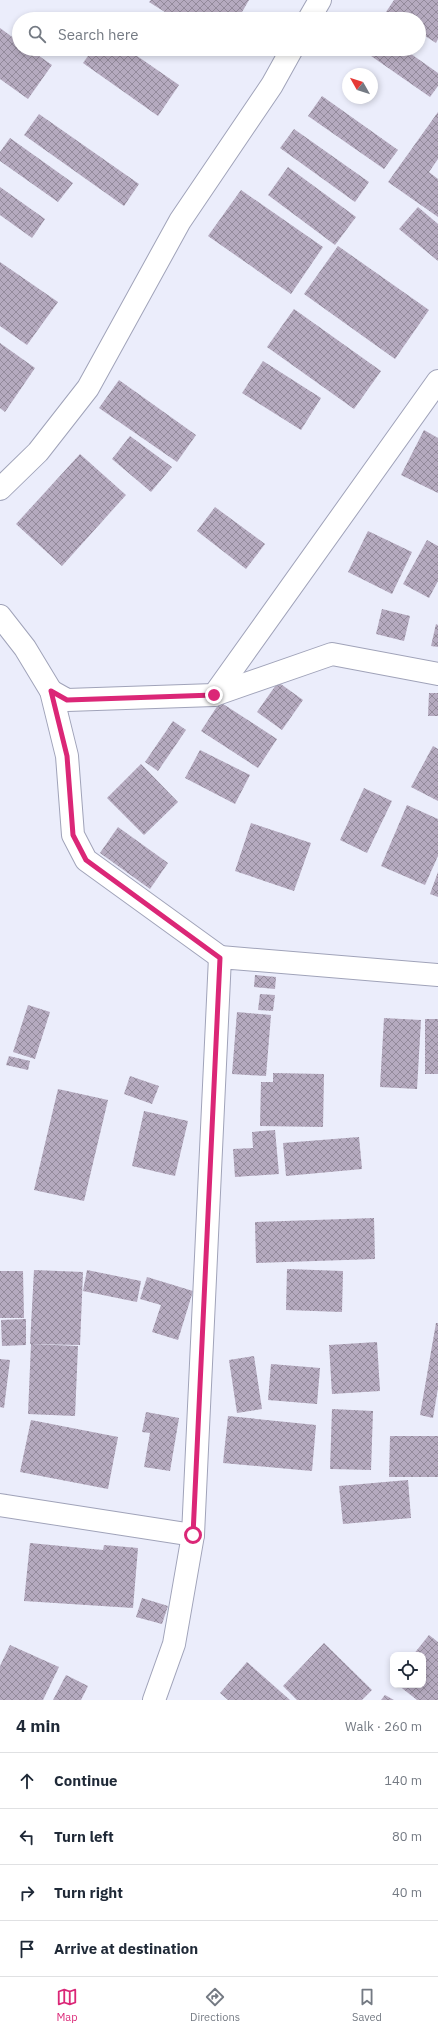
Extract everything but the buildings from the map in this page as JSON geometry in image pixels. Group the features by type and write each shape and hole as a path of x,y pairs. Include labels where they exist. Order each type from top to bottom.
{"street":[{"path":"314,12 320,0"},
{"path":"0,489 38,452 88,388 180,222 272,85 288,56"},
{"path":"214,695 438,381"},
{"path":"0,616 25,648 51,691 67,756 73,835 86,860 220,958 438,975"},
{"path":"51,691 67,700 214,695 332,654 438,674"},
{"path":"154,1700 174,1644 193,1535 220,958"},
{"path":"0,1505 193,1535"}],"route":[{"path":"193,1535 220,958 86,860 73,835 67,756 51,691 67,700 214,695"}]}
